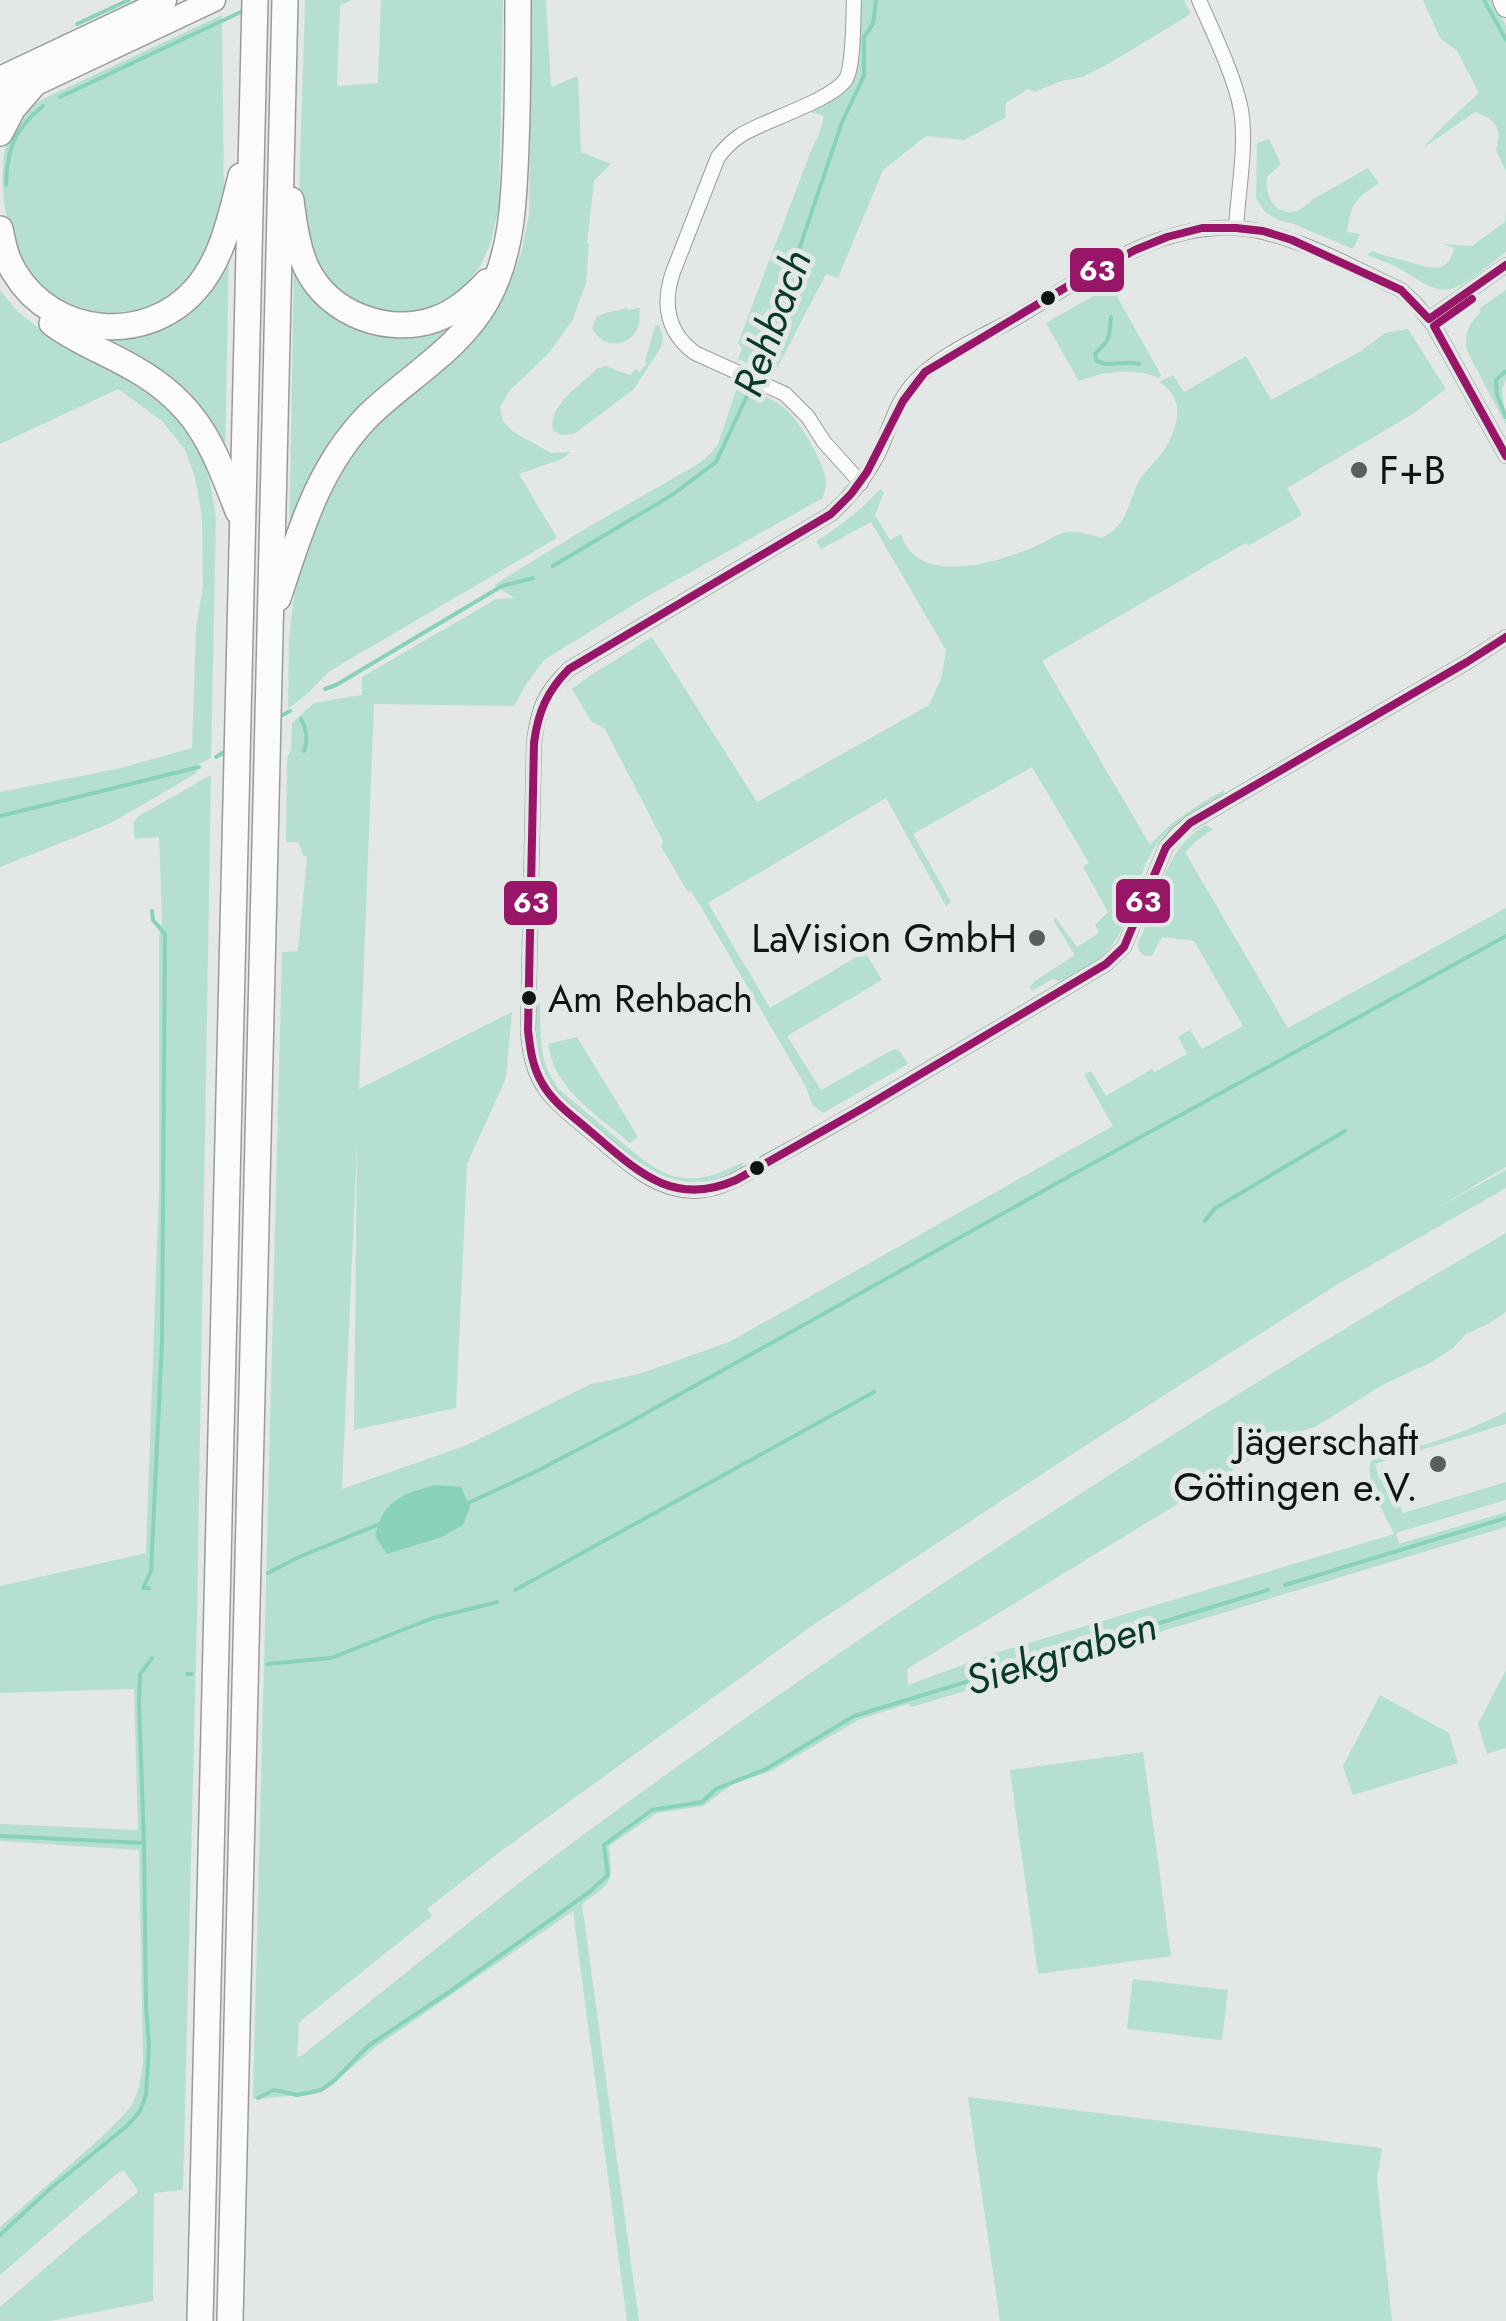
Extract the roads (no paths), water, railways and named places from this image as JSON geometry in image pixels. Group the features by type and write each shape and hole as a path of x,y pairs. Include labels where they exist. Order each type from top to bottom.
{"highway":[{"path":"200,2321 255,0"},
{"path":"230,2321 284,0"},
{"path":"269,626 307,510 330,464 378,406 468,328 487,299 502,262 515,196 518,0"},
{"path":"0,133 33,85"},
{"path":"281,124 301,252 318,285 343,308 371,321 420,323 464,303 502,262"},
{"path":"0,228 16,276 47,307 99,327 142,324 180,304 208,272 230,220 252,132"},
{"path":"0,264 18,293 45,318 136,369 188,410 213,449 243,523"}],"main road":[{"path":"0,78 165,0"},
{"path":"0,101 214,0"}],"street":[{"path":"854,0 846,79 826,95 744,134 718,156 668,284 666,299 671,326 685,346 769,385 798,405 860,483"},
{"path":"1199,0 1241,110 1236,228"},
{"path":"1506,456 1431,322 1401,290 1292,240 1264,232 1202,228 1134,250 946,358 912,385 860,483 831,514 569,669 544,698 534,743 528,1010 532,1062 544,1090 637,1172 670,1188 710,1190 736,1179 1106,964 1124,947 1166,847 1190,823 1506,637"},
{"path":"1431,322 1506,265"},
{"path":"1431,322 1506,275"}],"waterway":[{"path":"77,24 129,0"},
{"name":"Rehbach","path":"757,374 842,122 864,76 864,37 873,24 876,0"},
{"path":"1484,0 1506,40"},
{"path":"60,97 245,10"},
{"path":"6,185 14,141 25,123 43,106"},
{"path":"1111,317 1108,338 1095,354 1096,360 1106,364 1139,364"},
{"path":"1506,371 1496,380 1506,417"},
{"name":"Rehbach","path":"553,566 672,495 716,462 753,383"},
{"name":"Rehbach","path":"325,689 502,586 533,578"},
{"name":"Rehbach","path":"279,717 290,711"},
{"path":"301,719 306,735 304,751"},
{"name":"Rehbach","path":"216,757 229,749"},
{"name":"Rehbach","path":"0,816 199,767"},
{"path":"149,1588 143,1588 151,1571 162,1341 165,934 153,920 152,911"},
{"path":"464,1505 623,1426 1506,936"},
{"path":"1205,1221 1214,1209 1345,1131"},
{"path":"515,1590 874,1392"},
{"name":"Siekgraben","path":"1285,1585 1506,1518"},
{"path":"268,1573 382,1523"},
{"path":"258,2098 274,2090 297,2095 321,2090 335,2080 368,2046 588,1893 608,1875 604,1845 652,1810 702,1802 716,1789 766,1769 854,1716 1268,1590"},
{"path":"267,1664 331,1658 433,1618 497,1602"},
{"path":"0,2235 128,2125 140,2111 146,2095 149,2046 139,1702 140,1674 152,1658"},
{"path":"187,1674 192,1674"},
{"path":"0,1836 144,1843"}],"place":[{"name":"F+B","path":"1359,470"},
{"name":"LaVision GmbH","path":"1037,938"},
{"name":"Am Rehbach","path":"529,998"},
{"name":"Jägerschaft Göttingen e.V.","path":"1438,1464"}]}
